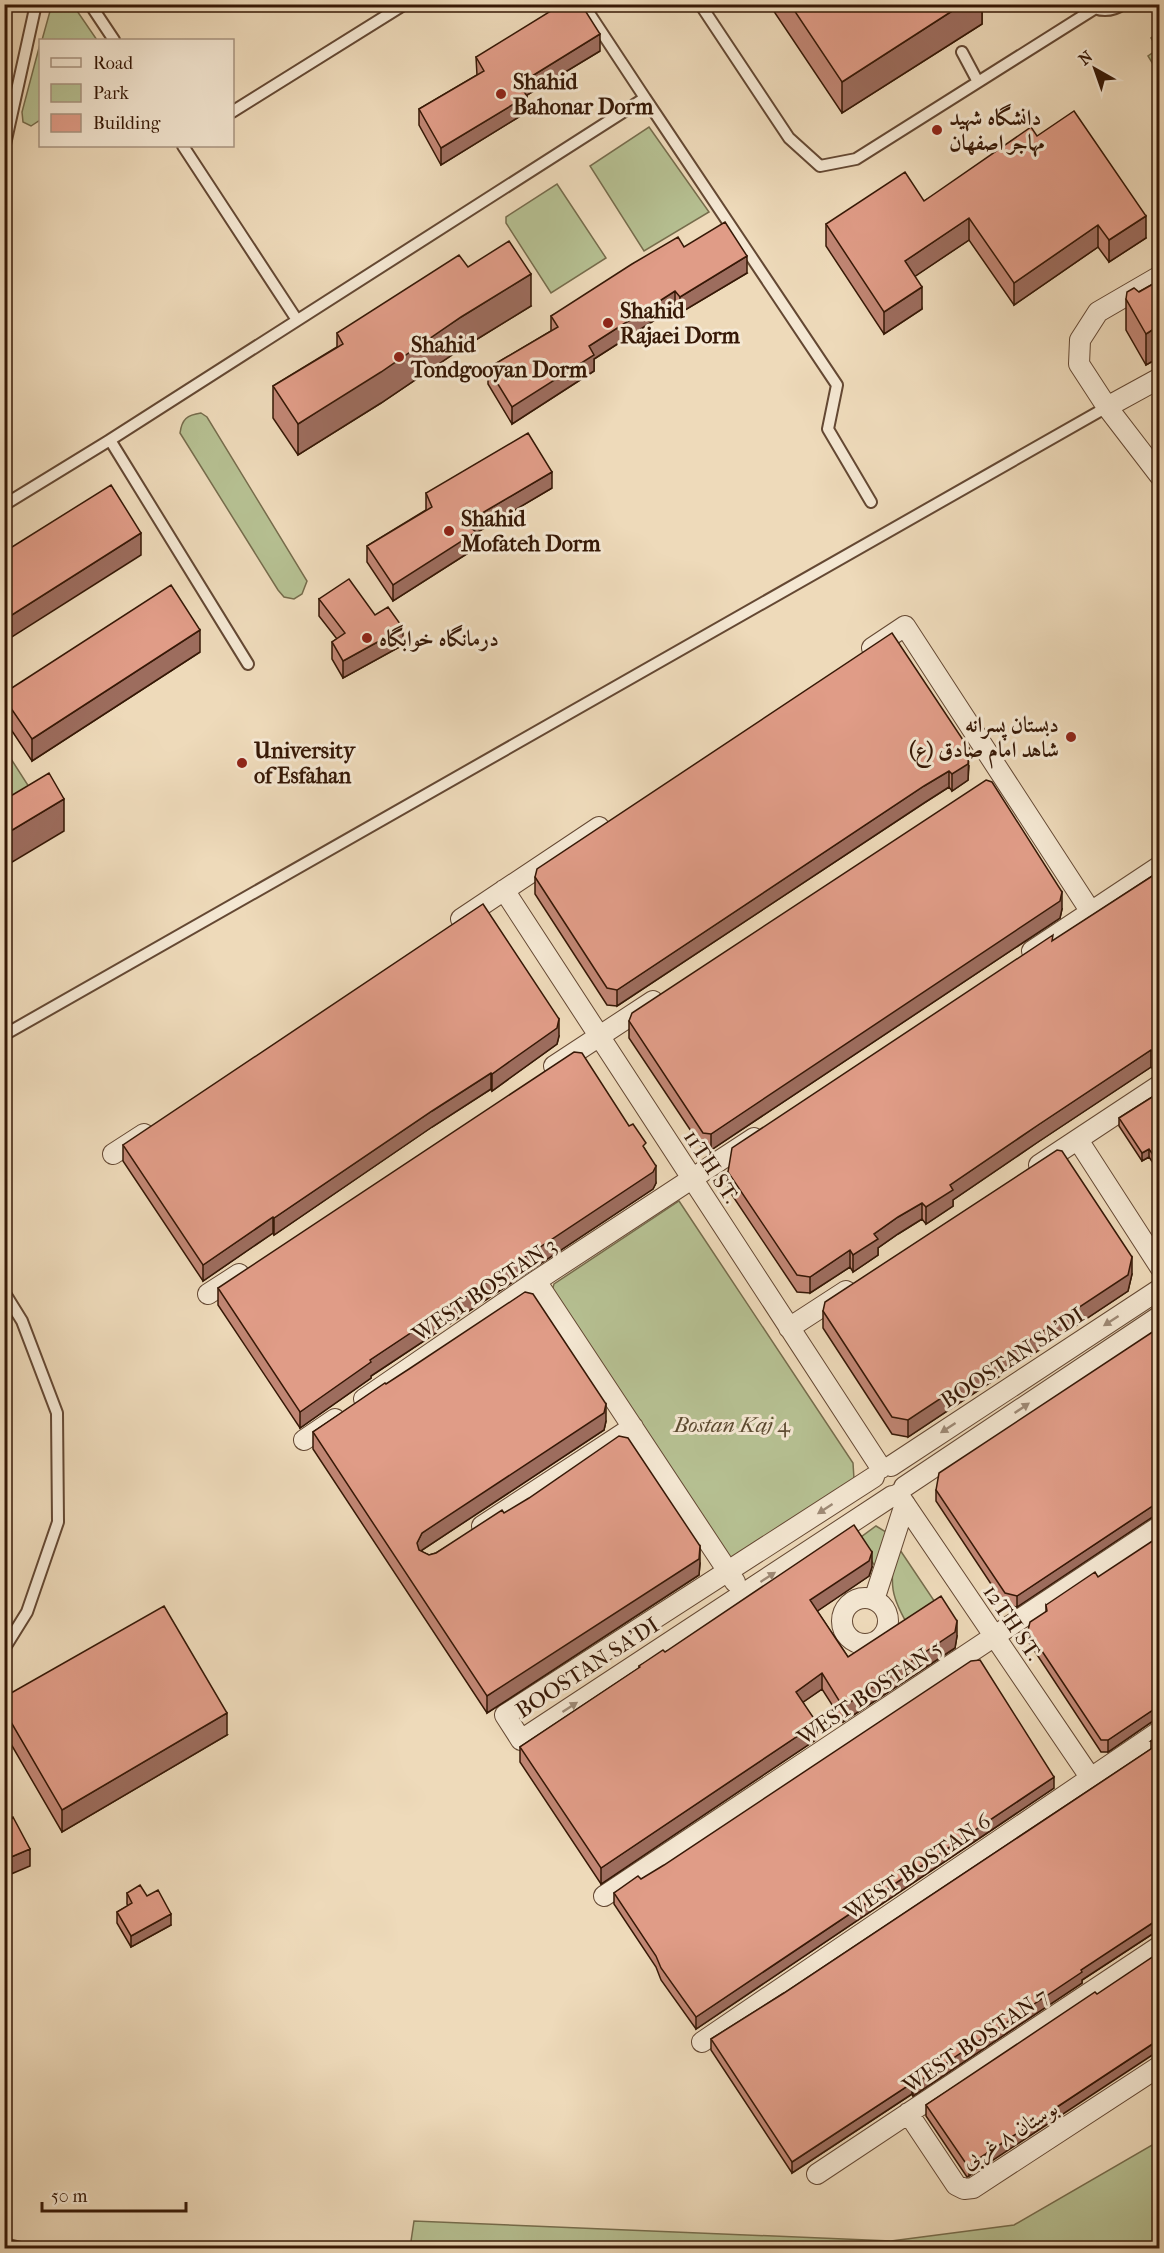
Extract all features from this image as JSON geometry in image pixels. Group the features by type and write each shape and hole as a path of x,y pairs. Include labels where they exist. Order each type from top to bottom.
{"street":[{"path":"1160,276 1098,312 1080,340 1079,364 1107,407 1160,476"},
{"path":"1107,407 1160,378"},
{"path":"856,658 905,626 1091,912"},
{"path":"981,786 1001,773"},
{"path":"446,930 612,819"},
{"path":"1013,964 1160,866"},
{"name":"11TH ST.","path":"504,890 882,1470"},
{"path":"540,1075 668,992"},
{"path":"1028,1172 1160,1085"},
{"path":"113,1154 162,1121"},
{"name":"WEST BOSTAN 3","path":"304,1440 536,1281 770,1127"},
{"path":"1078,1140 1160,1267"},
{"path":"208,1294 257,1262"},
{"path":"536,1281 743,1594"},
{"path":"789,1328 859,1283"},
{"name":"BOOSTAN SA'DI","path":"1160,1289 505,1715 521,1740 743,1594 900,1495 1160,1316"},
{"path":"468,1534 633,1427"},
{"path":"874,1600 905,1478 903,1473 895,1467 882,1470 875,1487 882,1495 900,1495"},
{"name":"12TH ST.","path":"900,1495 994,1638 1090,1777"},
{"name":"WEST BOSTAN 5","path":"604,1896 1160,1526"},
{"name":"WEST BOSTAN 6","path":"702,2042 1160,1731"},
{"name":"WEST BOSTAN 7","path":"817,2174 1160,1946"},
{"name":"بوستان ۸ غربی","path":"908,2113 956,2185 964,2189 973,2188 1160,2066"}],"lane":[{"path":"4,149 36,4"},
{"path":"90,4 113,39"},
{"path":"234,111 405,4"},
{"path":"583,4 837,385 828,429 871,502"},
{"path":"700,4 789,138 820,166 856,159 978,82 1090,7 1115,10 1123,4"},
{"path":"962,52 978,82"},
{"path":"4,506 645,98"},
{"path":"184,147 297,320"},
{"path":"4,1035 1107,407"},
{"path":"110,440 248,664"},
{"path":"4,1292 22,1321 57,1413 58,1511 58,1522 27,1612 4,1649"},
{"path":"4,2244 21,2248"}],"green space":[{"path":"52,4 73,5 96,39 42,39"},
{"path":"1159,32 1159,74 1148,56 1158,49 1151,38"},
{"path":"39,48 39,121 31,126 23,122 22,112"},
{"path":"649,127 709,212 644,251 590,166"},
{"path":"557,184 606,258 551,293 506,223 506,217"},
{"path":"201,413 207,417 307,581 302,594 294,599 284,597 278,590 180,433 186,418"},
{"path":"4,748 31,790 4,807"},
{"name":"Bostan Kaj 4","path":"679,1201 853,1463 854,1479 732,1560 551,1294 554,1284"},
{"path":"876,1526 886,1532 877,1569 857,1540"},
{"path":"896,1544 941,1611 912,1632 899,1609 893,1590"},
{"path":"1159,2141 1159,2248 410,2248 414,2221 891,2241 1014,2225"}],"building":[{"name":"Shahid Bahonar Dorm","path":"562,4 581,4 600,34 519,84 527,96 441,148 419,109 484,71 476,57"},
{"path":"790,4 963,4 842,82"},
{"path":"1074,111 1146,216 1109,240 1098,225 1014,283 969,218 905,261 922,287 884,312 826,224 905,172 924,201 1031,127 1037,136"},
{"name":"Shahid Rajaei Dorm","path":"725,222 747,256 680,297 675,291 589,346 594,355 512,407 488,368 558,327 551,316 632,264 678,237 684,247"},
{"path":"509,241 531,274 298,424 273,386 343,344 337,333 459,255 468,267"},
{"path":"1160,280 1160,325 1146,334 1126,299 1127,292 1134,288 1139,292"},
{"name":"Shahid Mofateh Dorm","path":"528,433 552,472 465,523 476,532 393,585 367,546 432,507 426,493"},
{"path":"111,485 141,533 4,620 4,552"},
{"path":"349,579 375,615 388,607 403,628 343,661 332,642 345,633 319,599"},
{"path":"171,585 200,630 32,739 4,698 4,693"},
{"path":"892,633 969,749 968,764 952,774 949,771 924,786 617,990 607,988 535,877 537,869"},
{"path":"49,773 64,799 4,835 4,800"},
{"path":"986,780 992,782 1062,892 1060,901 711,1134 703,1133 629,1021 632,1013"},
{"path":"1160,871 1160,1048 1153,1052 1151,1050 950,1185 953,1190 926,1207 922,1203 898,1217 874,1234 878,1239 853,1255 850,1250 810,1277 797,1275 728,1172 732,1148 1053,935 1052,941"},
{"path":"483,904 559,1019 557,1028 492,1074 432,1111 203,1265 123,1145"},
{"path":"574,1052 582,1053 629,1126 633,1124 646,1143 643,1146 656,1166 653,1172 370,1360 371,1362 300,1412 218,1288"},
{"path":"1160,1092 1160,1165 1149,1149 1142,1153 1119,1118"},
{"path":"1057,1150 1062,1151 1132,1257 1128,1275 908,1420 892,1417 823,1311 825,1302"},
{"path":"525,1292 533,1294 606,1404 604,1413 422,1533 417,1543 419,1550 429,1555 436,1553 502,1510 504,1513 529,1498 619,1436 628,1438 700,1546 699,1559 487,1696 313,1432"},
{"path":"1160,1327 1160,1501 1017,1596 1005,1593 936,1490 939,1473"},
{"path":"854,1525 872,1552 869,1561 810,1600 848,1657 941,1596 957,1621 955,1632 843,1707 822,1673 796,1692 817,1723 601,1868 520,1747"},
{"path":"1160,1536 1160,1709 1153,1710 1108,1740 1101,1740 1028,1630 1030,1622 1047,1611 1046,1605 1095,1572 1098,1577"},
{"path":"164,1606 227,1713 62,1810 4,1710 4,1697"},
{"path":"980,1660 1054,1777 696,2017 661,1968 656,1956 614,1893 638,1876 641,1879 664,1865 971,1661"},
{"path":"1160,1735 1160,1741 1151,1741"},
{"path":"1160,1743 1160,1918 913,2085 912,2083 792,2162 711,2039"},
{"path":"13,1817 30,1849 4,1860 4,1821"},
{"path":"140,1885 147,1896 158,1890 171,1914 131,1936 117,1912 132,1903 127,1893"},
{"path":"1160,1952 1160,2039 967,2165 926,2105 1095,1992 1097,1994"}],"place":[{"name":"Shahid Bahonar Dorm","path":"501,94"},
{"name":"دانشگاه شهید مهاجر اصفهان","path":"937,130"},
{"name":"Shahid Rajaei Dorm","path":"608,323"},
{"name":"Shahid Tondgooyan Dorm","path":"399,357"},
{"name":"Shahid Mofateh Dorm","path":"449,531"},
{"name":"درمانگاه خوابگاه","path":"367,638"},
{"name":"دبستان پسرانه شاهد امام صادق (ع)","path":"1071,737"},
{"name":"University of Esfahan","path":"242,763"}]}
